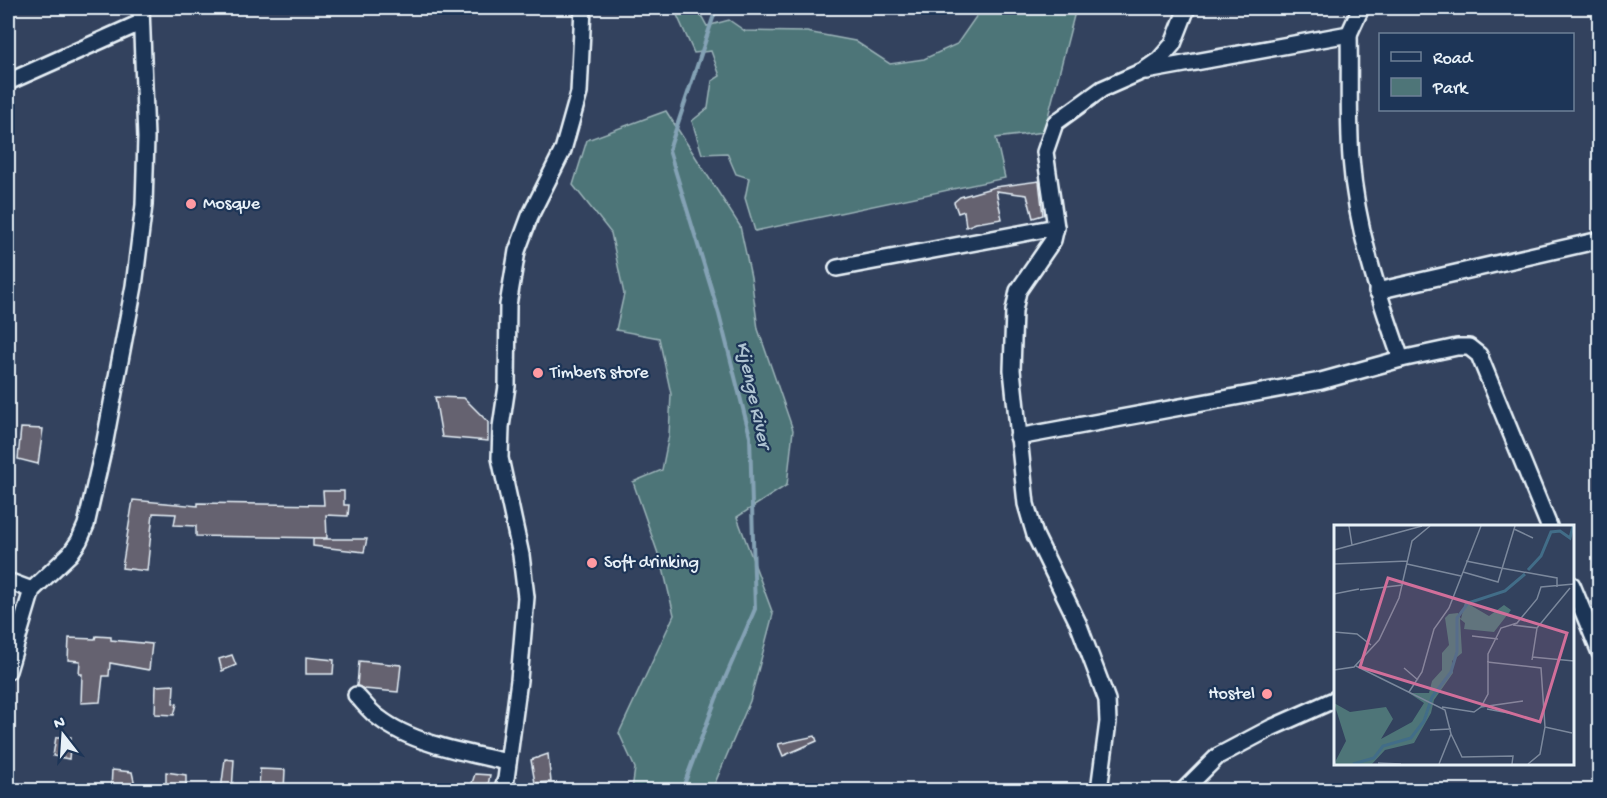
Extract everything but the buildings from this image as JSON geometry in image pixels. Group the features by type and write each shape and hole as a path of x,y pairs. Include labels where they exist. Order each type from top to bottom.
{"street":[{"path":"8,671 32,590 70,554 86,525 115,392 134,286 144,205 146,138 141,8"},
{"path":"502,790 519,680 526,597 519,544 500,458 501,427 507,386 508,305 517,251 530,216 563,150 579,93 583,8"},
{"path":"1099,790 1108,722 1107,700 1078,622 1035,535 1026,504 1012,370 1014,311 1018,291 1053,240 1056,227 1045,152 1055,123 1102,89 1143,71 1159,60 1173,44 1187,8"},
{"path":"1361,8 1349,34 1351,158 1356,201 1377,291 1401,358"},
{"path":"8,82 140,23"},
{"path":"1143,71 1349,34"},
{"path":"837,268 1056,227"},
{"path":"1377,291 1599,240"},
{"path":"1018,437 1321,381 1401,358 1457,347 1469,347 1479,355 1549,525"},
{"path":"8,581 32,590"},
{"path":"1574,590 1599,653"},
{"path":"356,695 378,718 394,728 438,746 508,762"},
{"path":"1184,790 1218,756 1271,728 1334,699"}],"green space":[{"path":"689,8 697,8 707,26 729,20 745,31 807,32 855,41 890,64 924,59 957,44 982,8 1076,8 1044,132 996,138 1005,178 755,231 745,198 749,178 736,174 727,153 702,154 692,121 708,108 712,81 720,76 711,51 694,53 677,15"},
{"path":"666,111 740,226 751,277 758,329 793,430 787,485 737,517 773,614 750,701 712,790 632,790 635,768 619,733 674,615 663,568 633,482 662,470 669,435 671,394 659,338 616,330 624,294 611,233 573,185 587,140"}],"waterway":[{"name":"Kijenge River","path":"682,790 716,699 755,609 750,436 719,314 669,150 716,9 719,8"}],"place":[{"name":"Mosque","path":"191,204"},
{"name":"Timbers store","path":"538,373"},
{"name":"Soft drinking","path":"592,563"},
{"name":"Hostel","path":"1267,694"}]}
